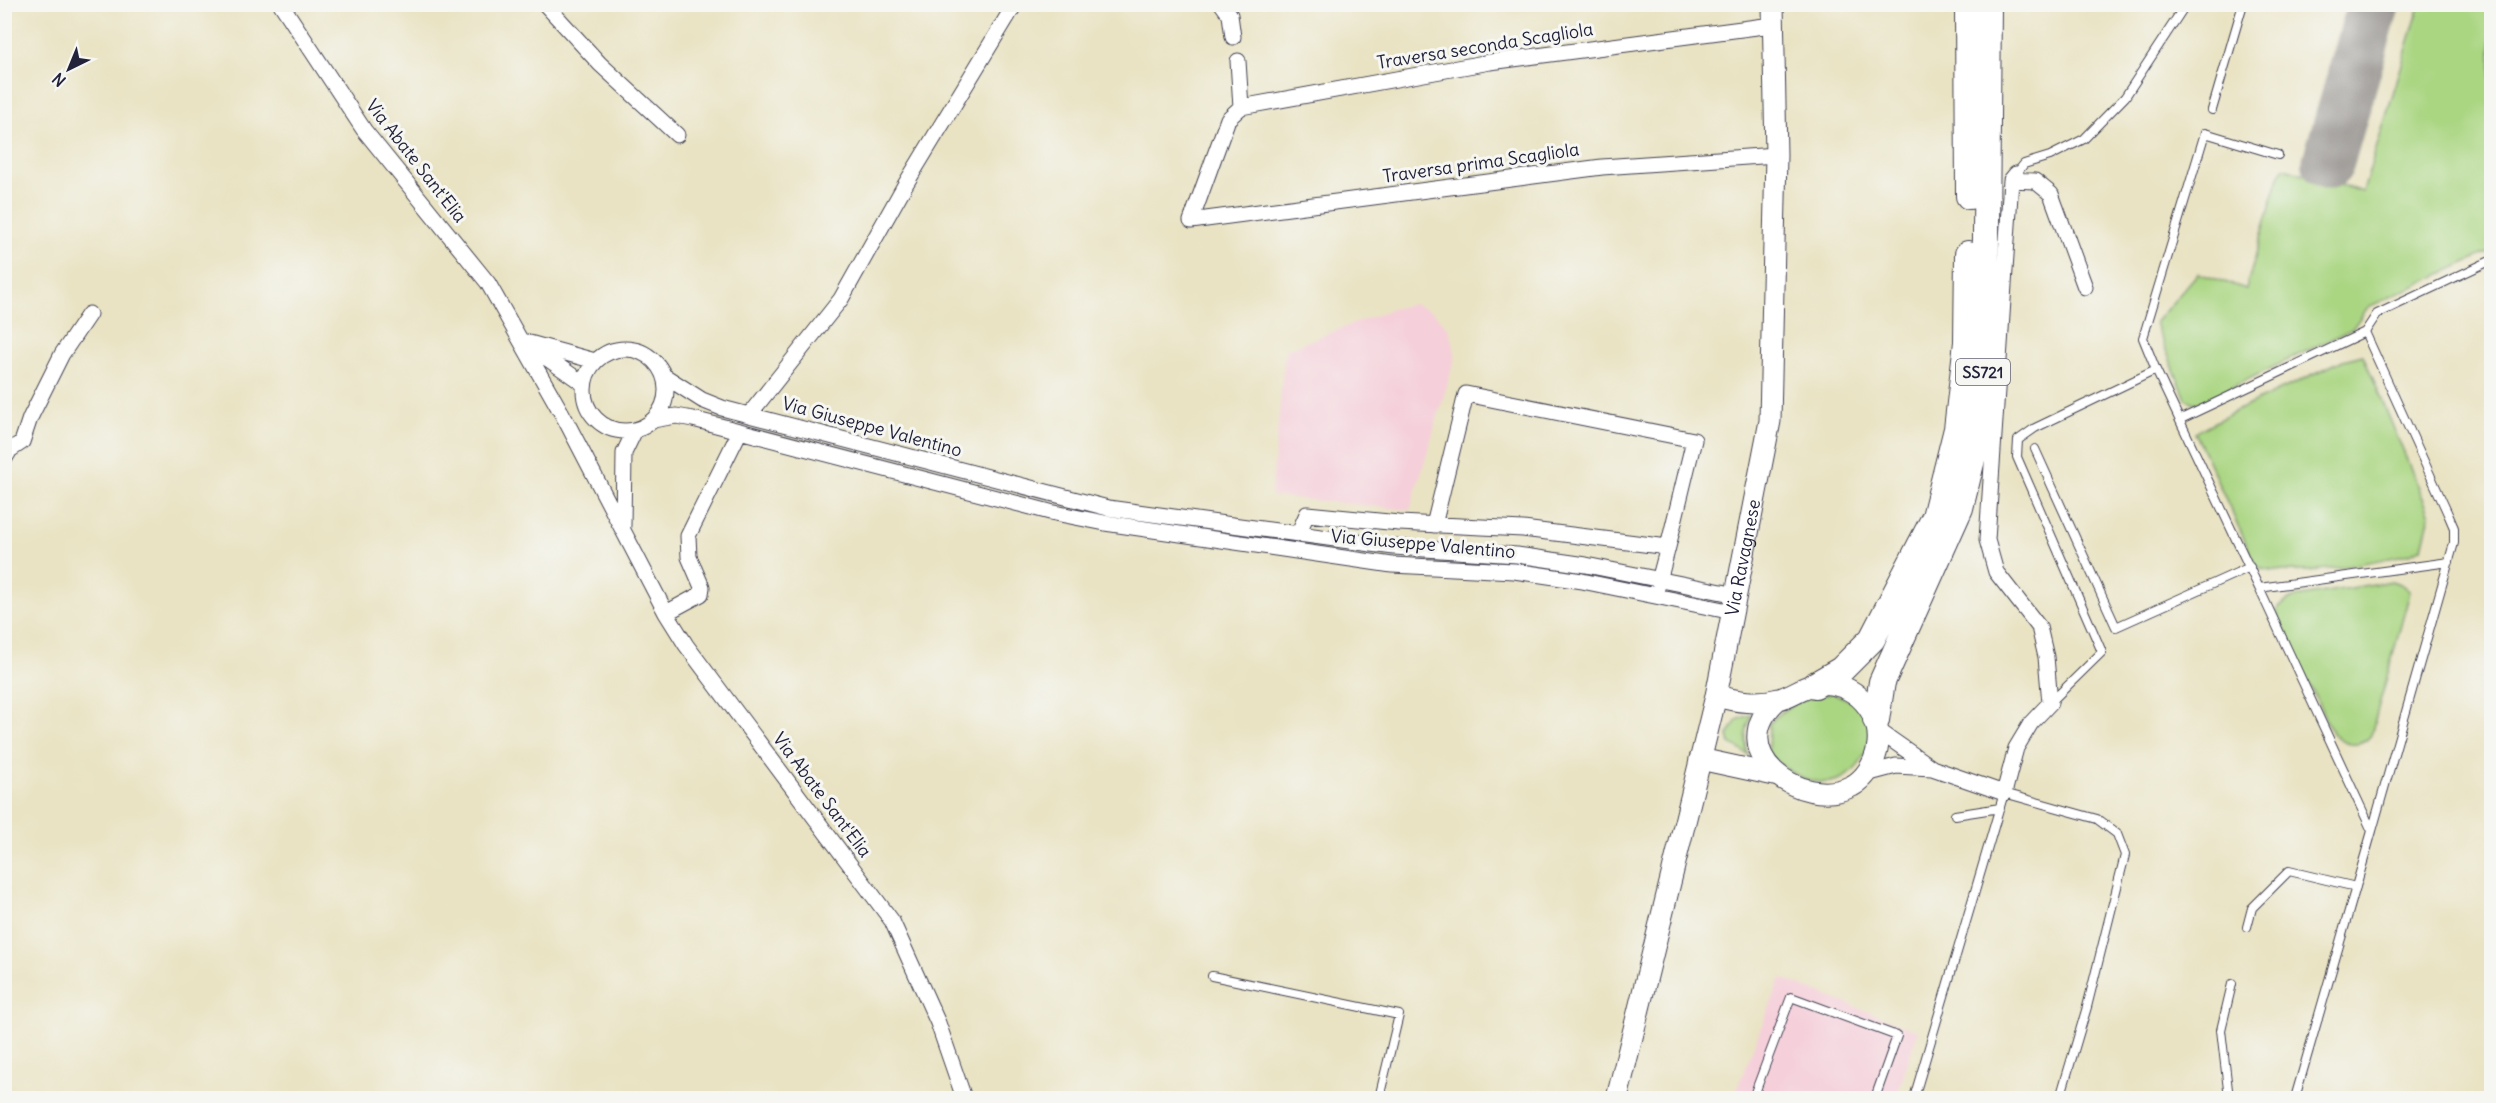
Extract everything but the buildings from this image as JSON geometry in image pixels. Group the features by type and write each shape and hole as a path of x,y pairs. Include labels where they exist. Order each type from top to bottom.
{"highway":[{"name":"SS721","path":"1815,685 1841,670 1872,639 1935,517 1957,429 1967,342 1968,4"},
{"name":"SS721","path":"1877,725 1882,682 1960,508 1974,451 1985,351 1988,4"}],"main road":[{"name":"Via Ravagnese","path":"1617,1098 1716,696 1770,421 1776,154 1773,15"},
{"path":"1700,759 1779,776 1804,789 1821,792 1846,788 1866,774 1875,759 1877,725 1860,697 1845,688 1827,684 1815,685 1778,699 1743,702 1716,696"},
{"path":"1778,699 1759,723 1757,738 1763,760 1779,776"}],"street":[{"name":"Via Abate Sant'Elia","path":"280,4 364,130 488,284 522,341 666,613 686,645 892,921 938,1023 964,1098"},
{"path":"545,4 600,64 677,135"},
{"path":"749,415 841,299 906,185 1015,4"},
{"path":"1222,4 1230,15 1233,37"},
{"name":"Traversa seconda Scagliola","path":"1241,107 1490,62 1773,15"},
{"path":"1238,62 1241,107"},
{"name":"Traversa prima Scagliola","path":"1241,107 1228,119 1191,221 1602,167 1776,154"},
{"path":"1866,774 1896,765 1932,768 2004,793 2016,748 2031,723 2050,703 2046,657 2039,627 1996,572 1987,540 2014,177 2035,181 2050,194 2085,287"},
{"path":"4,460 10,450 22,442 30,418 62,354 88,314"},
{"name":"Via Abate Sant'Elia","path":"522,341 584,384"},
{"path":"522,341 596,361"},
{"path":"625,349 640,352 654,361 663,375 666,391 662,406 653,420 635,430 622,431 611,428 598,421 590,411 585,398 584,384 588,371 596,361 609,352 625,349"},
{"name":"Via Giuseppe Valentino","path":"663,375 702,400 722,408 1108,508 1394,547 1517,555 1586,565 1659,579 1735,603"},
{"path":"1434,525 1466,394 1694,440 1655,595"},
{"name":"Via Giuseppe Valentino","path":"653,420 684,417 1073,517 1392,565 1514,571 1655,595 1735,603"},
{"name":"Via Abate Sant'Elia","path":"611,428 624,453"},
{"name":"Via Abate Sant'Elia","path":"623,528 624,453 635,430"},
{"path":"666,613 701,594 702,587 689,557 688,536 740,431"},
{"path":"1073,517 1077,501"},
{"path":"1299,534 1307,514 1434,525 1523,529 1668,547"},
{"path":"1877,725 1932,768"}],"lane":[{"path":"2014,177 2024,164 2050,156 2084,140 2125,97 2186,4"},
{"path":"2212,110 2243,4"},
{"path":"2278,155 2205,133 2143,338 2372,831"},
{"path":"2181,419 2366,332 2377,314 2492,260"},
{"path":"2295,1098 2454,543 2454,528 2366,332"},
{"path":"2050,703 2102,652 2017,457 2018,440 2035,428 2156,370"},
{"path":"2035,449 2116,627 2250,567"},
{"path":"2259,588 2449,562"},
{"path":"1914,1098 2004,793 2097,819 2117,834 2125,855 2087,1007 2060,1098"},
{"path":"1955,815 2000,808"},
{"path":"2247,927 2252,908 2289,871 2356,887"},
{"path":"1212,976 1399,1015 1379,1098"},
{"path":"2229,1098 2220,1030 2232,984"},
{"path":"1753,1098 1791,997 1897,1036 1875,1098"}],"shaded area":[{"path":"1414,304 1433,312 1447,326 1453,342 1455,358 1410,510 1271,496 1285,350 1392,309"},
{"path":"1781,978 1918,1031 1896,1098 1733,1098"}],"green space":[{"path":"2420,5 2491,5 2491,251 2368,307 2352,329 2201,402 2194,403 2186,399 2155,323 2198,273 2246,289 2279,176 2284,168 2363,192"},
{"path":"2363,355 2430,515 2422,548 2409,554 2314,571 2257,567 2195,432 2343,360"},
{"path":"2392,581 2402,585 2410,592 2371,735 2362,743 2346,743 2332,733 2276,611 2287,601 2296,597"},
{"path":"1832,693 1861,708 1868,720 1870,733 1868,746 1856,768 1845,776 1833,781 1812,781 1791,772 1768,753 1769,724 1797,702"},
{"path":"1752,714 1746,734 1748,755 1730,743 1728,735 1737,720"}],"taxiway":[{"path":"2328,163 2374,4"}]}
